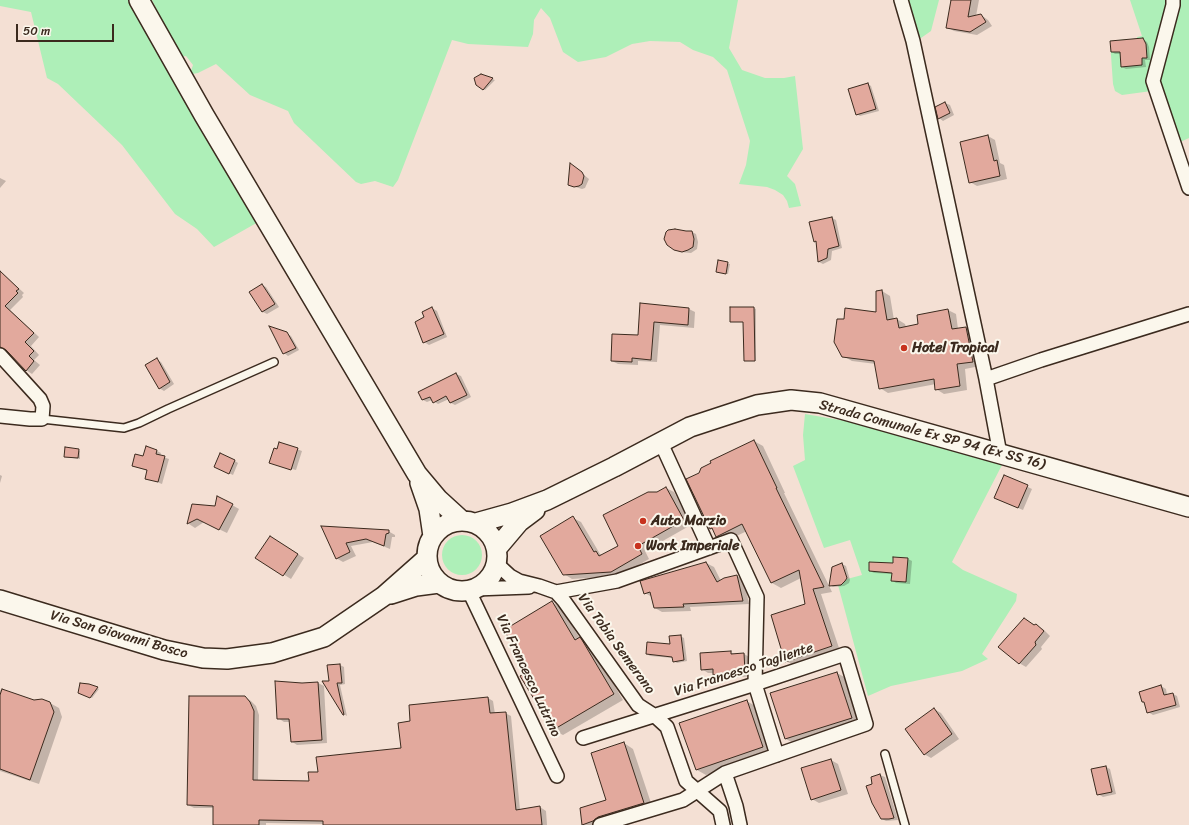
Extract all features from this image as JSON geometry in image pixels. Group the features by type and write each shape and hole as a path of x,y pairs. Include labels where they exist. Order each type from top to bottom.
{"main road":[{"path":"139,0 204,115 417,474 438,499 469,521 486,529 493,538 497,556 493,574 485,583 472,590 459,591 448,589 439,583 429,568 427,558 429,543 440,528 450,522 469,521"},
{"name":"Strada Comunale Ex SP 94 (Ex SS 16)","path":"469,521 512,513 547,500 690,427 757,405 791,400 820,403 1189,507"},
{"path":"417,474 429,509 433,536"},
{"name":"Strada Comunale Ex SP 94 (Ex SS 16)","path":"497,556 519,522 547,500"},
{"name":"Via San Giovanni Bosco","path":"0,600 164,650 203,658 227,659 272,653 324,637 384,596 427,558"},
{"path":"384,596 416,586 439,583"}],"street":[{"path":"901,0 913,41 986,379 1000,454"},
{"path":"1173,0 1174,5 1153,81 1189,188"},
{"path":"986,379 1041,360 1189,314"},
{"path":"0,355 40,399 43,406 42,418 30,420 0,416"},
{"path":"661,443 709,548"},
{"path":"556,592 618,581 731,540 756,597 755,684 777,755 725,773 683,800 600,825"},
{"name":"Via Tobia Semerano","path":"497,556 510,576 519,581 556,592 564,601 638,705 655,716 667,727 686,781 720,812 723,825"},
{"name":"Via Tobia Semerano","path":"472,590 539,586"},
{"name":"Via Francesco Lutrino","path":"472,590 557,776"},
{"name":"Via Francesco Tagliente","path":"583,738 845,654 866,724 777,755"},
{"path":"725,773 736,806 740,825"}],"lane":[{"path":"42,418 124,428 139,424 168,409 274,362"},
{"path":"885,754 905,825"}],"green space":[{"path":"0,0 131,0 158,55 260,221 214,247 197,229 175,214 122,145 58,84 47,78 31,12 0,6"},
{"path":"152,0 738,0 729,48 742,70 765,78 784,78 795,76 803,149 787,176 795,184 801,206 789,208 783,195 767,187 739,184 746,165 750,141 727,70 713,57 693,50 680,42 650,41 632,44 606,57 578,62 563,52 550,18 541,8 534,20 533,34 528,47 468,44 452,40 398,180 393,187 375,181 361,184 356,182 294,123 288,111 250,95 216,64 198,73 192,74 191,71 193,65 186,56 180,57"},
{"path":"893,0 939,0 931,31 921,38 904,34"},
{"path":"1130,0 1189,0 1189,138 1178,143 1159,90 1122,95 1115,91 1113,84 1110,41 1128,39 1138,46 1137,37 1142,36"},
{"path":"805,414 869,425 1003,463 952,562 963,570 1017,594 1016,601 982,654 988,659 962,671 891,686 868,696 838,585 841,585 847,579 862,575 850,540 824,548 793,466 805,460 803,435"},
{"path":"466,535 473,538 479,544 482,555 481,563 473,572 466,575 458,575 451,572 443,563 442,551 445,544 454,536"}],"building":[{"path":"951,0 971,0 968,17 981,14 986,22 970,32 946,28"},
{"path":"1143,38 1146,44 1147,58 1142,58 1142,65 1121,67 1120,52 1111,52 1110,41"},
{"path":"481,74 493,78 483,90 476,85 474,78"},
{"path":"868,83 876,109 856,115 848,89"},
{"path":"945,102 950,113 938,119 935,107"},
{"path":"988,135 994,161 997,160 1000,176 969,183 960,142"},
{"path":"570,163 582,172 584,176 582,184 579,186 574,187 568,185"},
{"path":"832,217 839,246 828,249 827,258 818,262 816,241 814,242 809,222"},
{"path":"675,229 692,231 694,239 693,247 682,252 674,250 667,245 664,239 666,232 668,230"},
{"path":"718,260 728,262 726,274 716,272"},
{"path":"0,271 19,289 16,291 18,293 5,306 34,333 25,342 34,351 29,356 34,361 26,371 6,350 0,347"},
{"path":"262,284 275,304 262,312 249,292"},
{"path":"882,290 887,320 897,318 899,328 918,324 917,315 948,309 952,329 966,327 973,362 957,364 960,386 935,390 934,379 879,389 874,361 842,357 834,342 837,319 844,319 845,308 876,312 876,291"},
{"path":"640,303 689,308 688,325 654,322 651,360 632,358 632,362 611,361 612,334 638,335"},
{"path":"432,307 444,334 423,343 415,322 424,317 422,312"},
{"path":"730,307 754,307 755,361 744,361 743,322 730,322"},
{"path":"269,326 287,332 296,348 283,354"},
{"path":"157,358 170,382 159,389 145,365"},
{"path":"456,373 467,395 450,403 446,396 433,403 430,397 422,400 418,392"},
{"path":"754,440 824,587 813,589 832,646 785,662 771,615 805,604 799,570 771,583 742,524 716,537 712,528 710,529 686,479 699,473 701,468 711,463 710,461"},
{"path":"279,442 298,448 291,470 269,463 274,448 277,449"},
{"path":"146,446 157,450 156,454 165,456 158,482 145,479 147,470 132,466 135,454 143,456"},
{"path":"65,447 79,449 78,458 64,457"},
{"path":"220,453 235,460 229,474 214,467"},
{"path":"1004,475 1028,485 1018,508 994,498"},
{"path":"666,487 684,520 638,546 642,554 611,572 563,575 540,536 573,516 594,552 596,551 599,556 618,546 603,515 648,492 657,492"},
{"path":"217,496 233,504 219,530 197,519 187,524 192,504 215,506"},
{"path":"321,526 389,530 389,533 386,534 384,546 366,539 346,543 350,552 336,559"},
{"path":"270,536 298,554 283,576 255,558"},
{"path":"893,557 908,558 906,582 891,581 892,573 869,571 869,562 893,563"},
{"path":"706,562 717,582 724,578 737,575 743,601 683,604 684,607 654,608 650,592 644,594 640,581"},
{"path":"842,563 847,578 841,585 829,586 832,567"},
{"path":"552,601 575,640 580,637 582,640 614,694 553,730 520,676 528,671 504,630"},
{"path":"1024,618 1034,625 1036,624 1044,631 1035,642 1036,645 1019,664 998,647"},
{"path":"681,635 684,660 673,662 672,657 646,654 647,642 670,644 669,636"},
{"path":"731,651 731,654 744,653 745,672 713,675 713,669 701,670 700,653"},
{"path":"340,664 342,683 337,683 344,715 322,681 329,681 327,665"},
{"path":"837,672 852,718 785,739 770,693"},
{"path":"275,681 302,683 318,682 322,740 291,742 289,719 277,719"},
{"path":"80,683 98,687 90,698 78,693"},
{"path":"1161,685 1164,695 1173,693 1176,705 1147,713 1139,692"},
{"path":"2,689 34,700 42,699 50,702 54,712 30,780 0,769 0,695"},
{"path":"189,696 245,696 250,702 254,711 253,780 309,781 308,772 318,772 316,757 401,748 398,723 410,721 409,705 488,697 490,713 506,712 516,810 540,806 542,825 323,825 323,821 259,820 259,825 213,825 213,806 187,805"},
{"path":"747,700 763,747 696,770 679,723"},
{"path":"934,708 952,734 924,755 905,729"},
{"path":"624,742 644,803 598,817 593,821 582,825 580,808 606,800 591,753"},
{"path":"831,759 841,790 811,800 801,768"},
{"path":"1106,766 1112,792 1097,795 1091,769"},
{"path":"880,774 894,818 881,819 872,803 866,786 872,784 871,777"}],"place":[{"name":"Hotel Tropical","path":"904,348"},
{"name":"Auto Marzio","path":"643,521"},
{"name":"Work Imperiale","path":"638,546"}]}
